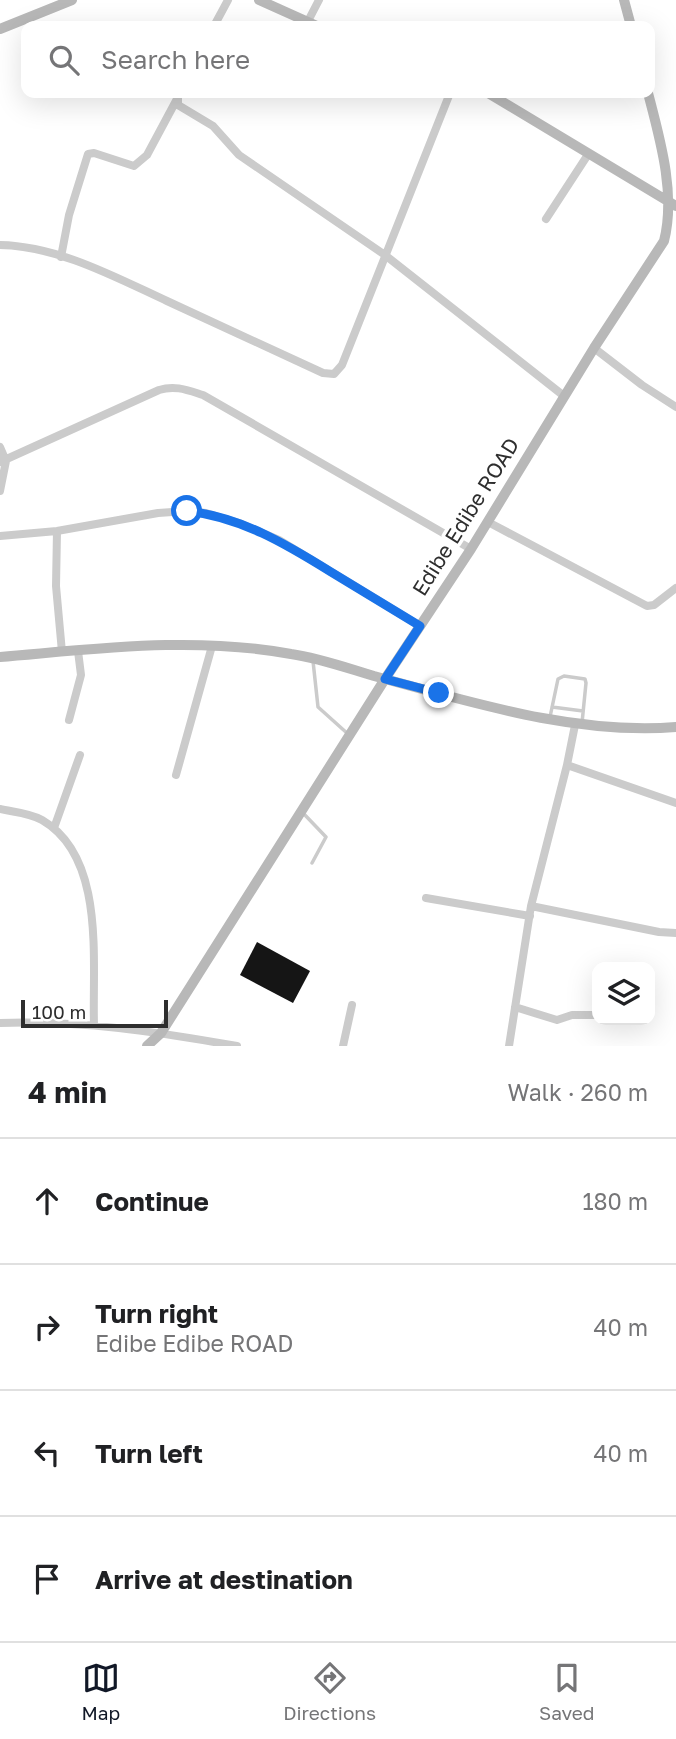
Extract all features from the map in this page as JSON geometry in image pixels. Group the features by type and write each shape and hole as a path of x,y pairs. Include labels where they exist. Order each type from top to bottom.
{"main road":[{"path":"0,29 72,0"},
{"path":"259,0 305,21"},
{"path":"625,0 630,21"},
{"path":"496,98 675,205"},
{"name":"Edibe Edibe ROAD","path":"147,1046 161,1033 385,679 471,549 594,348 664,241 675,205 649,98"},
{"path":"0,657 160,644 293,654 385,679 551,713 578,725 655,729 676,727"}],"street":[{"path":"217,21 229,0"},
{"path":"313,21 319,0"},
{"path":"61,257 69,215 88,154 94,153 134,166 140,163 147,155 177,98"},
{"path":"178,98 178,105 213,126 239,155 385,255 564,396"},
{"path":"0,244 61,257 111,275 323,373 334,374 342,365 448,98"},
{"path":"545,219 589,153"},
{"path":"594,348 676,407"},
{"path":"3,461 159,390 179,387 203,395 471,549"},
{"path":"0,447 3,461 0,491"},
{"path":"0,536 57,531 158,513 206,513 279,540 420,626"},
{"path":"488,522 647,606 654,605 676,588"},
{"path":"57,531 55,586 62,652"},
{"path":"176,775 212,646"},
{"path":"69,720 81,675 78,651"},
{"path":"509,1046 530,911 578,725"},
{"path":"54,828 80,755"},
{"path":"567,765 676,803"},
{"path":"0,809 38,818 54,828 75,856 87,881 92,922 94,1025"},
{"path":"426,898 676,933"},
{"path":"343,1046 352,1004"},
{"path":"515,1007 557,1020 572,1015 592,1015"},
{"path":"0,1023 94,1025 237,1046"}],"lane":[{"path":"313,659 318,707 349,736"},
{"path":"578,725 583,711 585,679 564,676 558,679 551,713 583,711"},
{"path":"301,812 326,837 312,863"}],"building":[{"path":"257,942 310,971 293,1003 240,975"}],"route":[{"path":"187,511 206,513 239,523 279,540 420,626 385,679 439,693"}]}
